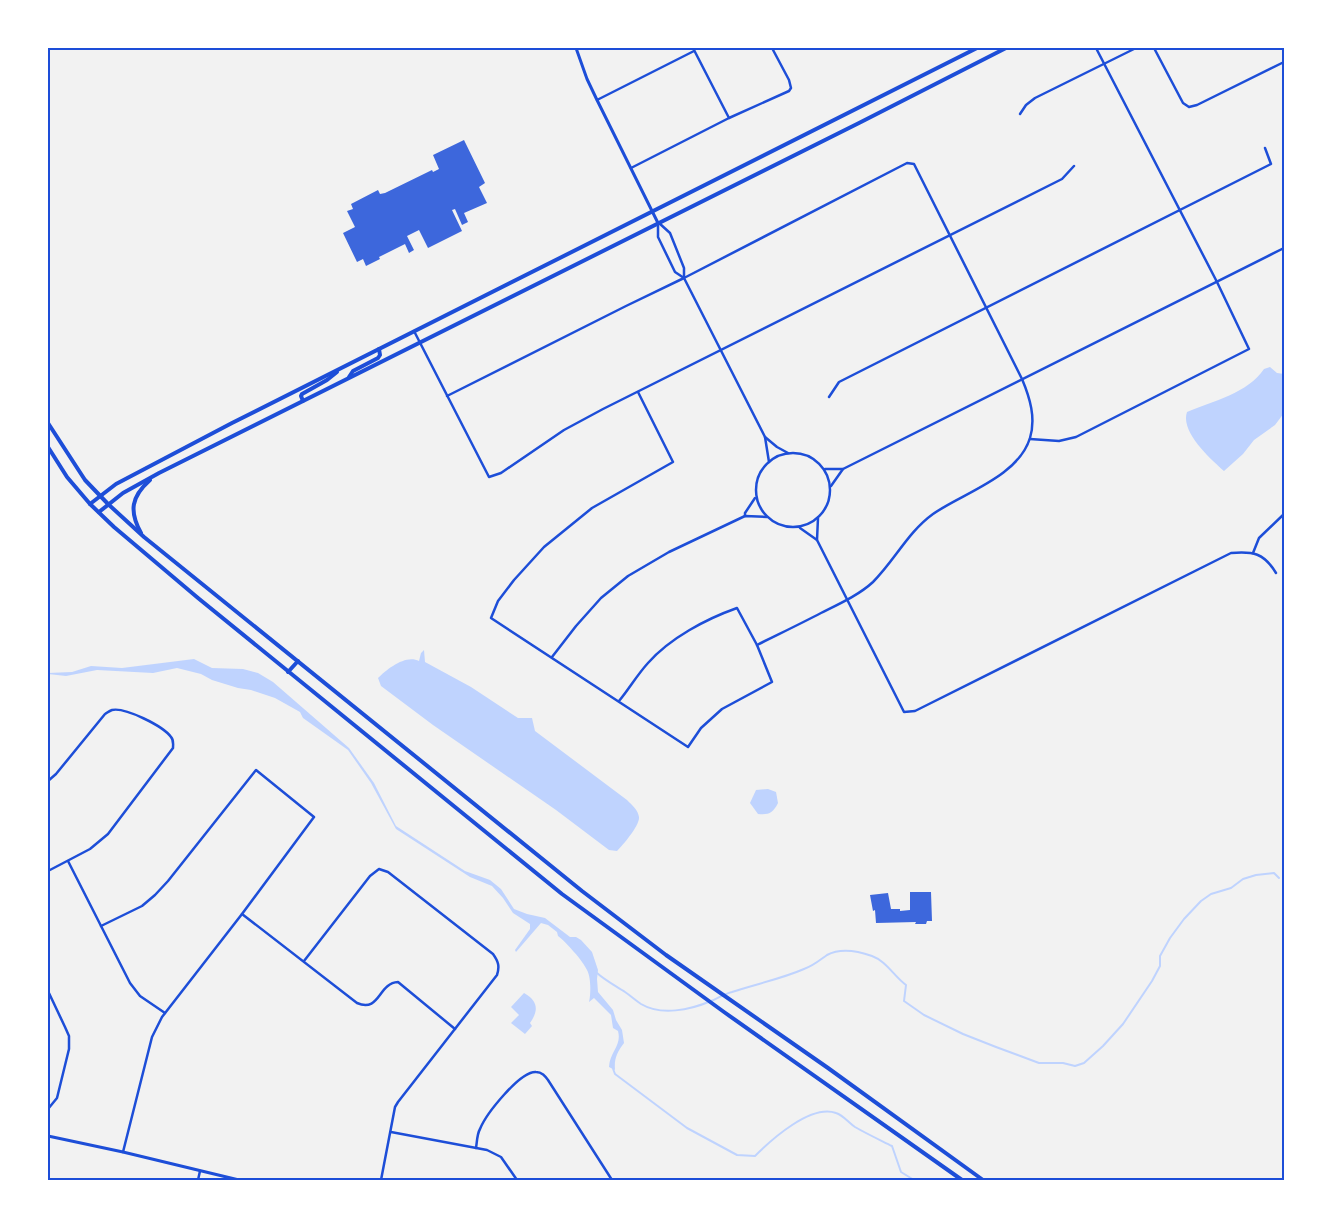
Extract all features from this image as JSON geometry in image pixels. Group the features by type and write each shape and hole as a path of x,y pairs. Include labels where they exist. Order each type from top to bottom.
{"main road":[{"path":"90,504 116,484 340,368 977,48"},
{"path":"99,512 123,493 159,473 1006,48"},
{"path":"545,266 550,276"},
{"path":"510,283 515,294"},
{"path":"348,379 353,371 378,358 380,355 379,349"},
{"path":"303,401 302,394 328,380 340,368"},
{"path":"48,423 78,471 100,496 144,537 582,891 699,978 983,1180"},
{"path":"48,447 67,477 99,512 191,592 318,697 562,894 689,987 962,1180"},
{"path":"144,537 134,519 134,502 142,488 159,473"},
{"path":"288,672 298,661"}],"street":[{"path":"576,48 587,79 658,223 670,233 684,268 684,278 765,437 769,462"},
{"path":"631,168 729,118 785,93 791,88 789,80 772,48"},
{"path":"1030,438 1059,441 1076,437 1249,349 1217,282 1096,48"},
{"path":"1020,114 1026,105 1035,98 1136,48"},
{"path":"1154,48 1182,103 1189,107 1197,105 1284,62"},
{"path":"597,100 694,49 729,118"},
{"path":"829,397 839,382 1271,164 1265,148"},
{"path":"447,396 684,278 907,163 914,164 1029,395 1032,410 1030,438 1019,457 1006,472 932,514 911,533 892,560 872,583 847,600 757,645"},
{"path":"414,331 489,477 501,473 564,430 1062,179 1074,166"},
{"path":"658,223 658,237 675,272 684,278"},
{"path":"830,486 843,469 1284,248"},
{"path":"619,701 648,663 674,640 707,621 738,608 757,645 772,682 722,709 702,728 688,747 491,618 498,601 514,580 544,548 592,508 673,462 638,392"},
{"path":"765,437 780,449 789,453"},
{"path":"789,453 809,456 824,469 830,486 828,504 818,518 800,527 788,528 767,518 756,496 756,487 758,477 769,462 776,457 789,453"},
{"path":"824,469 843,469"},
{"path":"745,516 756,496"},
{"path":"1253,553 1259,538 1284,514"},
{"path":"552,657 601,598 628,576 669,552 745,516 767,518"},
{"path":"817,540 818,518"},
{"path":"800,527 817,540 904,712 914,711 1230,552 1246,552 1260,555 1269,561 1276,573"},
{"path":"48,781 110,710 118,710 145,718 171,736 174,741 173,748 108,834 97,844 48,871"},
{"path":"101,926 142,906 155,895 256,770 314,817 165,1013 152,1037 123,1152"},
{"path":"68,861 130,983 140,996 165,1013"},
{"path":"304,961 370,876 379,870 388,872 497,959 499,969 497,975 395,1107 381,1180"},
{"path":"242,914 357,1003 363,1006 374,1002 387,985 392,982 398,982 455,1028"},
{"path":"48,991 69,1036 69,1049 57,1098 48,1109"},
{"path":"476,1148 479,1130 508,1091 524,1076 531,1072 538,1072 544,1074 612,1180"},
{"path":"391,1132 486,1150 500,1158 517,1180"},
{"path":"48,1136 239,1180"},
{"path":"198,1180 200,1172"}],"water":[{"path":"1270,367 1277,373 1284,374 1284,413 1275,425 1254,440 1243,454 1224,471 1192,436 1186,420 1187,412 1239,390 1249,384 1264,369"},
{"path":"424,650 425,662 471,687 518,718 532,718 535,731 633,806 638,814 639,821 631,835 617,851 609,850 556,810 433,725 381,686 378,678 386,671 408,659 419,661"},
{"path":"194,659 212,668 243,669 258,673 273,682 349,748 374,783 396,826 465,871 490,880 501,889 514,909 545,918 570,937 576,937 581,940 592,952 598,970 598,992 613,1010 622,1030 624,1043 616,1056 615,1070 609,1067 618,1041 618,1031 613,1028 611,1015 594,998 589,1002 590,986 587,970 574,952 558,936 557,932 548,925 541,923 516,952 515,950 530,929 530,924 513,913 492,886 470,877 396,829 371,783 348,750 303,718 300,712 275,698 177,668 153,673 97,670 66,676 48,674 72,672 91,666 122,668"},
{"path":"768,789 776,792 778,803 770,813 758,814 750,803 756,790"},
{"path":"524,993 532,999 536,1006 535,1014 530,1023 532,1026 525,1034 511,1023 519,1015 511,1007"}],"building":[{"path":"464,140 485,183 479,187 487,203 464,213 468,222 462,225 455,209 452,210 462,231 428,248 419,230 407,236 414,250 409,253 405,244 366,266 363,259 357,262 343,233 355,227 347,211 353,209 351,204 378,190 380,194 385,193 432,170 433,172 439,169 433,155"},
{"path":"910,892 931,892 932,921 927,921 926,924 915,924 916,922 876,923 875,910 873,911 870,895 888,893 891,909 900,909 900,911 910,910"}],"waterway":[{"path":"597,973 641,1004 649,1008 666,1011 685,1009 703,1004 729,993 795,973 832,953 843,951 861,953 877,958 886,965 906,985 904,1001 924,1015 963,1034 1039,1063 1063,1063 1075,1066 1084,1063 1123,1024 1152,981 1160,966 1160,956 1170,938 1201,901 1211,894 1231,888 1243,879 1256,875 1274,873 1279,878"},
{"path":"612,1066 615,1074 687,1128 737,1155 755,1156 771,1141 804,1118 826,1112 836,1113 844,1117 855,1127 892,1146 901,1172 914,1180"}]}
